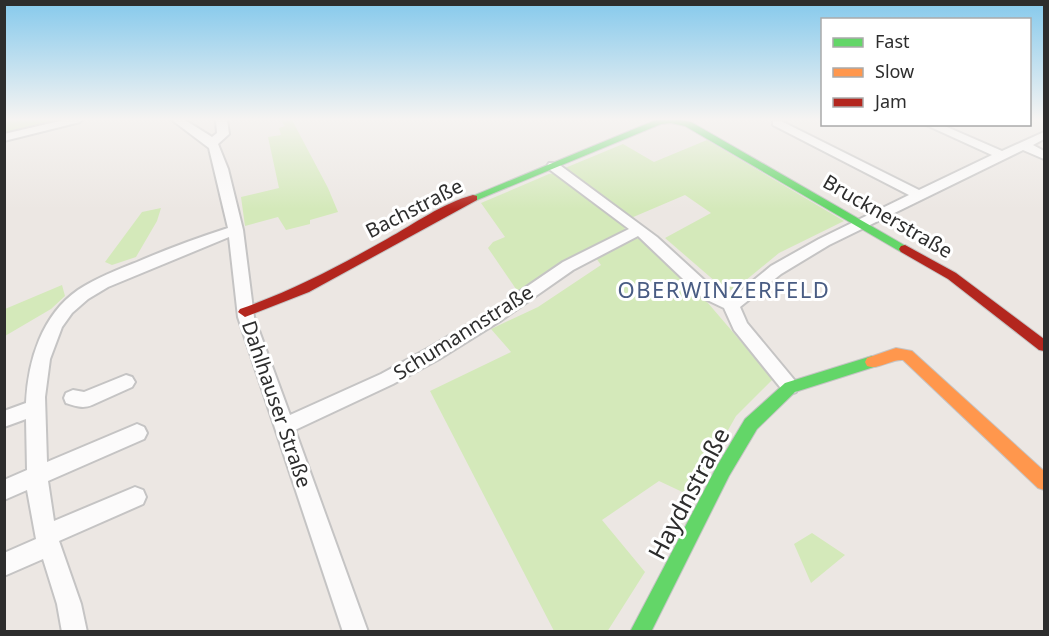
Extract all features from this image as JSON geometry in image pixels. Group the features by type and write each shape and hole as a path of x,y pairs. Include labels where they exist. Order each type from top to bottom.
{"street":[{"name":"Dahlhauser Straße","path":"215,150 236,230 243,268 245,312 356,632"},
{"name":"Bachstraße","path":"245,312 264,307 318,282 450,209 595,150"},
{"name":"Brucknerstraße","path":"733,150 952,276 1044,346"},
{"path":"834,150 920,196"},
{"path":"989,150 1002,155"},
{"path":"731,304 782,266 1013,150"},
{"path":"553,166 639,230 689,273 709,294 731,304 740,326 790,387 896,354 907,355 1044,482"},
{"path":"75,632 42,520 35,408 36,378 40,358 61,315 77,299 93,288 208,238 236,230"},
{"name":"Schumannstraße","path":"283,427 397,374 494,318 558,272 639,230"},
{"path":"73,398 85,400 126,382"},
{"name":"Haydnstraße","path":"640,632 746,431 772,402 790,387"},
{"path":"4,419 35,408"},
{"path":"4,490 137,433"},
{"path":"4,566 47,540 135,497"}],"green space":[{"path":"271,150 308,150 338,212 310,220 310,224 286,230 278,217 245,226 241,197 279,188"},
{"path":"609,150 633,150 654,162 684,150 723,150 844,221 779,253 734,290 724,289 665,238 711,213 685,195 631,218 565,168"},
{"path":"555,173 622,223 625,229 622,233 570,259 518,292 488,248 493,242 505,237 481,203"},
{"path":"161,208 157,221 136,257 112,265 105,262 142,212"},
{"path":"644,238 696,289 773,379 736,416 691,496 659,481 602,520 645,572 607,632 554,631 430,391 511,352 491,329 538,307 601,265 596,258 599,256 633,239"},
{"path":"62,285 65,296 51,309 5,336 5,309"},
{"path":"812,533 845,555 811,583 794,544"}],"traffic: fast":[{"path":"473,198 591,150"},
{"path":"733,150 905,249"},
{"path":"640,632 723,471 751,424 790,387 872,362"}],"traffic: slow":[{"path":"872,362 896,354 907,355 1044,482"}],"traffic: jam":[{"path":"245,312 304,289 473,198"},
{"path":"905,249 952,276 1044,346"}],"district":[{"name":"OBERWINZERFELD","path":"724,289"}]}
